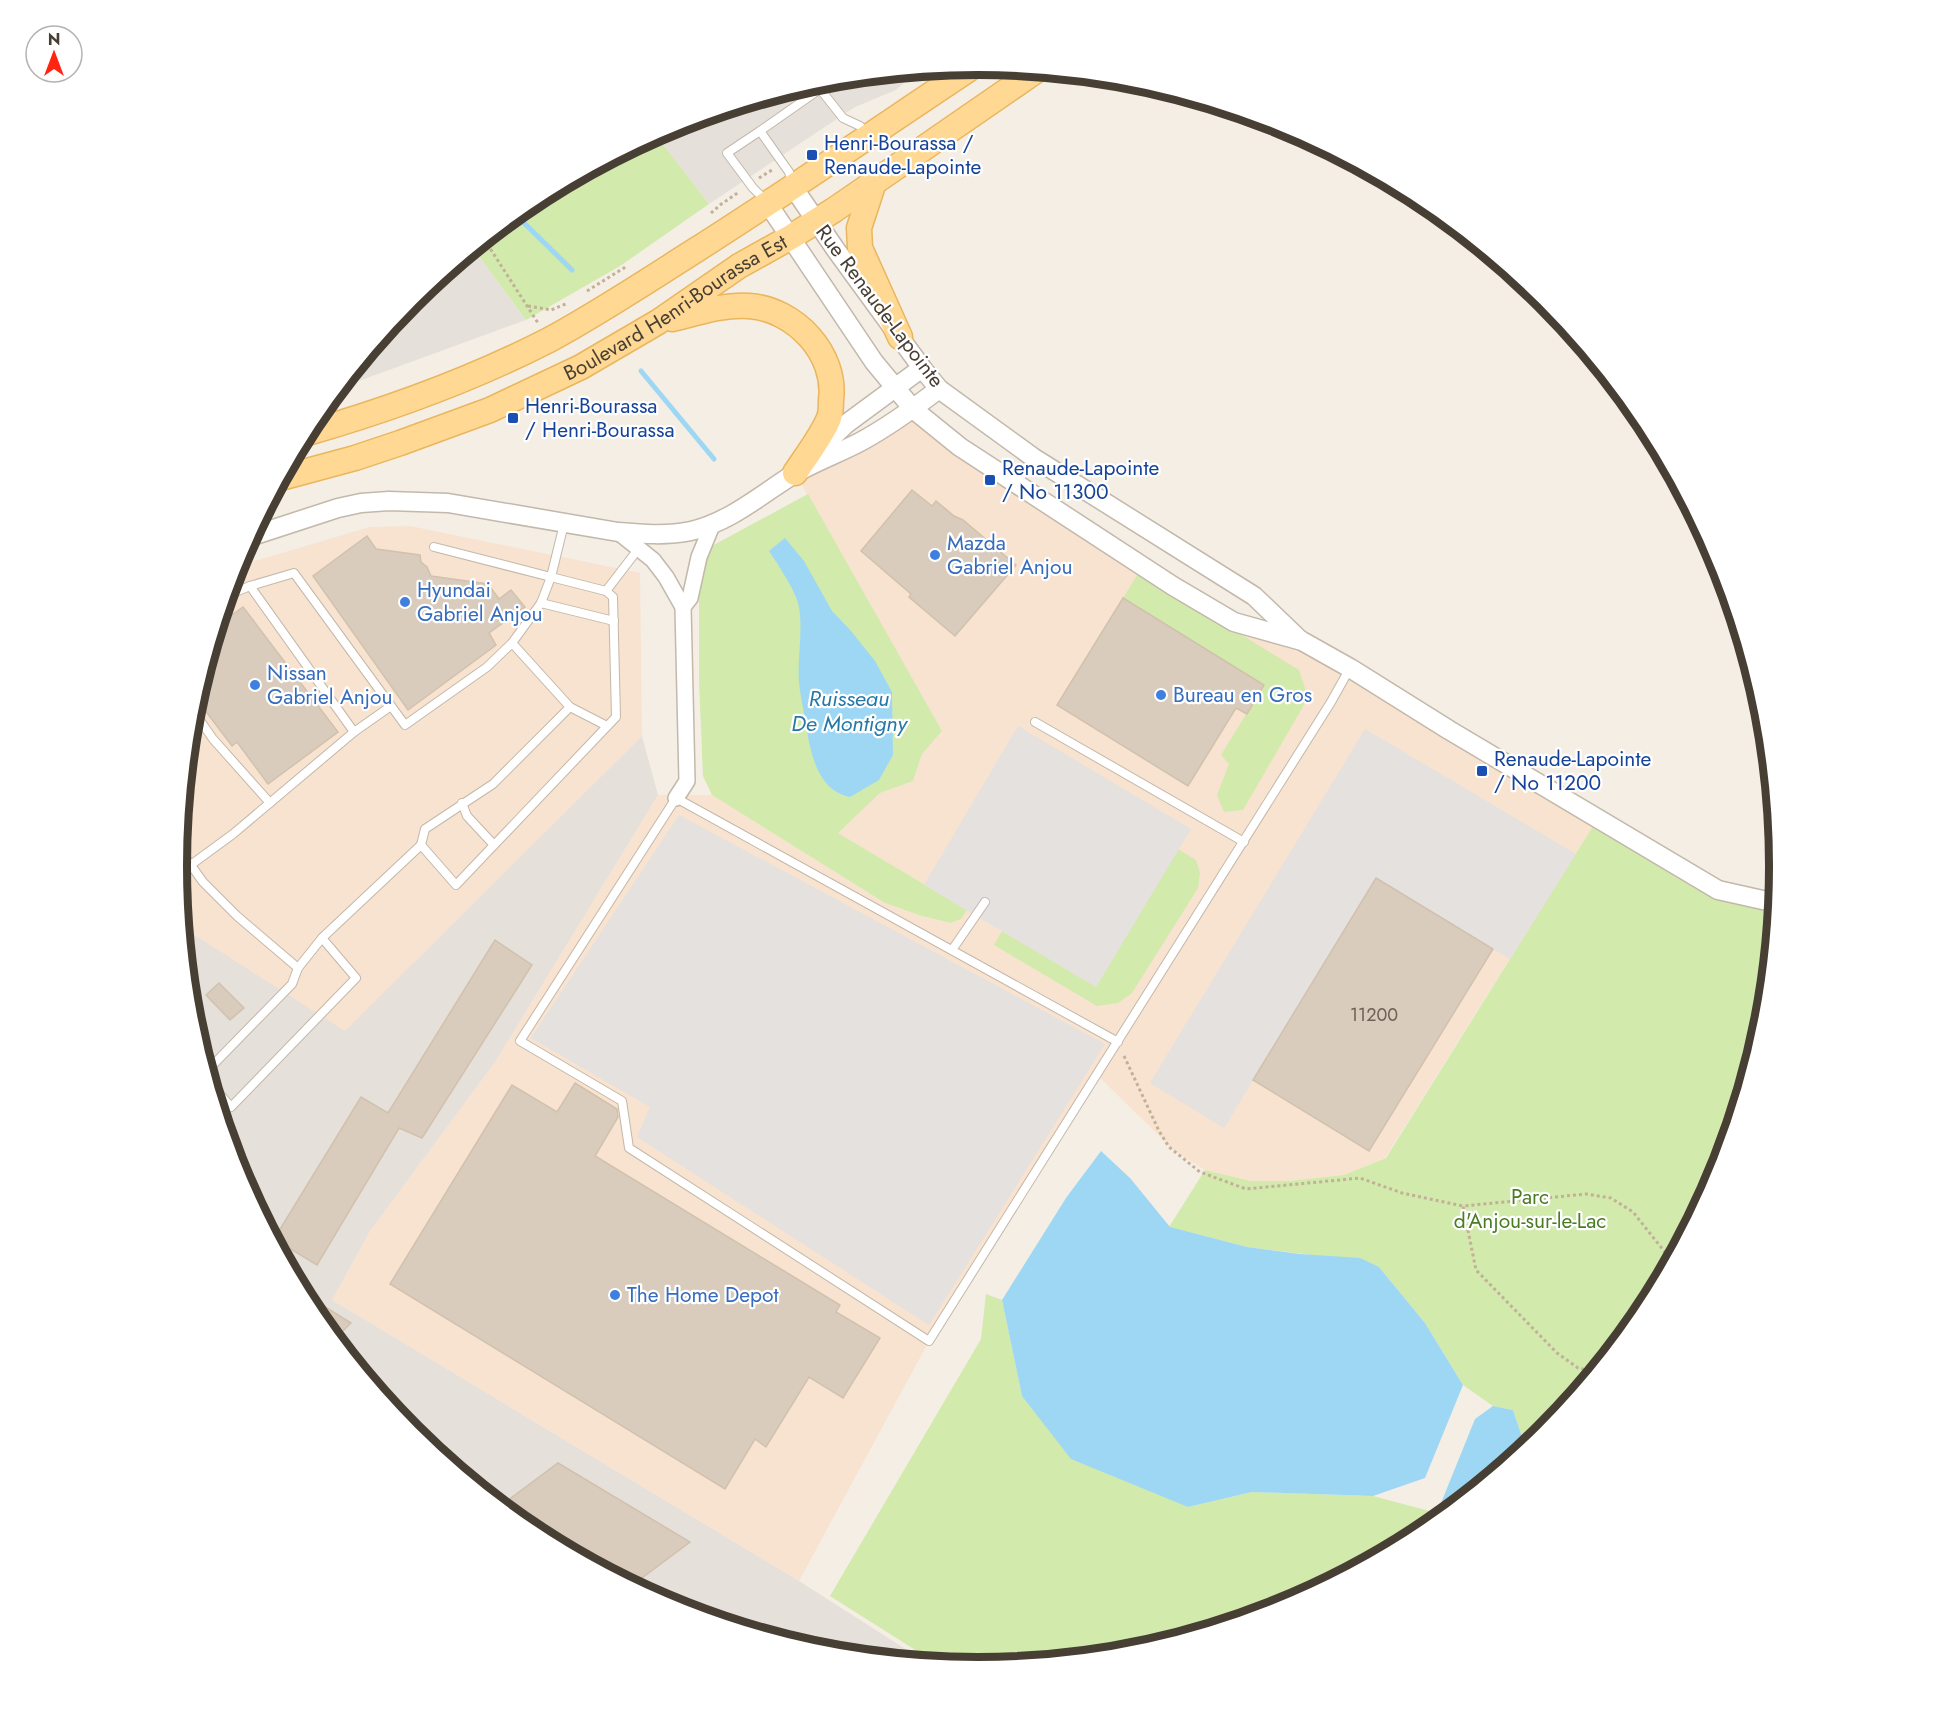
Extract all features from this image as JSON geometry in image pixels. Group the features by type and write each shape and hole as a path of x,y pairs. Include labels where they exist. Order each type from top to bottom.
{"main road":[{"name":"Boulevard Henri-Bourassa Est","path":"318,430 423,395 549,339 642,285 794,187 959,76"},
{"name":"Boulevard Henri-Bourassa Est","path":"291,475 355,458 490,410 580,367 658,322 739,266 816,221 1027,77"},
{"path":"874,182 859,228 860,248 900,337"},
{"path":"658,322 718,308 750,306 778,312 806,332 825,358 833,386 829,417 795,473"}],"street":[{"name":"Rue Renaude-Lapointe","path":"794,187 922,368 939,388 1034,458 1254,596 1302,641"},
{"name":"Rue Renaude-Lapointe","path":"768,204 874,362 913,409 960,447 1173,586 1234,622 1302,641 1718,890 1768,901"},
{"path":"260,533 338,508 361,503 389,501 448,503 646,535 691,531 713,523 758,499 795,473 846,424 922,368"},
{"path":"795,473 858,443 913,409 939,388"},
{"path":"683,608 690,598 699,557 713,523"},
{"path":"618,532 652,560 666,577 683,608 687,782 676,798"}],"lane":[{"path":"821,91 843,118 860,126 868,136"},
{"path":"768,204 727,153 816,92"},
{"path":"760,131 789,172 794,187"},
{"path":"1016,485 1034,458"},
{"path":"237,592 294,573 405,725 487,667 512,643 541,603 551,577 564,523"},
{"path":"421,845 456,885 616,717 613,597 606,591 434,547"},
{"path":"606,591 639,548"},
{"path":"250,586 354,732"},
{"path":"541,603 614,621"},
{"path":"512,643 570,707 607,726"},
{"path":"1118,1042 676,798 520,1041 622,1101 629,1148 929,1341 1118,1042 1244,842 1350,668"},
{"path":"186,868 233,834 354,732 391,706"},
{"path":"212,1066 292,984 298,968 322,938 421,845 424,830 494,784 570,707"},
{"path":"200,721 213,739 270,803"},
{"path":"1035,722 1244,842"},
{"path":"462,803 466,816 494,845"},
{"path":"186,858 203,882 237,916 298,968"},
{"path":"952,950 986,902"},
{"path":"221,1095 231,1107 356,978 322,938"}],"path":[{"path":"759,178 775,168"},
{"path":"703,218 740,191"},
{"path":"488,245 549,339"},
{"path":"581,295 629,266"},
{"path":"528,306 551,310 571,301"},
{"path":"1118,1042 1159,1131 1169,1147 1200,1172 1246,1189 1360,1178 1402,1193 1463,1206 1586,1194 1611,1198 1633,1212 1667,1255"},
{"path":"1463,1206 1476,1270 1557,1353 1578,1368 1588,1370"}],"shaded area":[{"path":"908,79 896,90 855,107 709,204 661,142 724,117 773,102 824,90"},
{"path":"477,254 526,320 351,384 418,307"},
{"path":"913,409 1173,586 1302,641 1598,818 1385,1158 1344,1175 1289,1181 1251,1181 1205,1170 1174,1150 1097,1075 929,1341 799,1581 332,1300 370,1231 495,1062 658,795 712,795 885,903 951,923 961,919 967,911 838,833 880,793 913,781 922,754 942,731 795,473"},
{"path":"410,526 640,573 642,736 345,1032 189,932 186,866 188,815 193,763 213,662 247,563 370,527"},
{"path":"1018,726 1191,829 1096,987 924,885"},
{"path":"1365,729 1576,854 1510,959 1376,878 1224,1128 1150,1083"},
{"path":"642,736 658,795 495,1062 370,1231 332,1300 799,1581 915,1655 824,1643 773,1631 675,1598 628,1576 538,1525 496,1494 456,1462 383,1388 320,1306 268,1217 247,1169 213,1071 193,970 189,932 345,1031"},
{"path":"679,815 1105,1044 929,1325 637,1137 650,1107 531,1038"}],"green space":[{"path":"661,142 709,204 620,266 526,320 477,254 538,208 582,181"},
{"path":"808,494 942,731 922,754 913,781 880,793 838,833 967,910 961,919 951,923 885,903 712,795 703,776 699,681 699,575 712,546"},
{"path":"1139,572 1299,670 1305,688 1304,705 1243,810 1224,812 1217,795 1229,764 1221,755 1264,685 1123,598"},
{"name":"Parc d'Anjou-sur-le-Lac","path":"1598,818 1718,890 1768,901 1763,970 1743,1071 1709,1169 1688,1217 1636,1306 1606,1348 1573,1388 1523,1440 1513,1410 1493,1406 1463,1385 1425,1323 1379,1267 1328,1257 1247,1247 1169,1227 1205,1170 1251,1181 1289,1181 1344,1175 1386,1158"},
{"path":"1178,849 1196,860 1200,873 1198,888 1132,993 1118,1003 1097,1006 994,945 1002,931 1096,987"},
{"path":"986,1294 1002,1300 1022,1396 1188,1507 1252,1492 1373,1496 1435,1512 1374,1552 1328,1576 1281,1598 1183,1631 1132,1643 1030,1656 978,1658 925,1656 830,1596 981,1339"}],"water":[{"name":"Ruisseau De Montigny","path":"785,538 804,561 832,611 875,661 892,692 893,755 879,780 850,797 838,793 829,786 822,777 812,755 799,682 800,612 790,584 769,551"},
{"path":"1101,1151 1130,1178 1170,1227 1247,1247 1300,1254 1360,1258 1379,1267 1425,1323 1463,1385 1425,1478 1373,1496 1252,1492 1188,1507 1071,1459 1022,1396 1002,1300 1066,1198"},
{"path":"1493,1406 1513,1410 1523,1440 1500,1462 1438,1510 1475,1419"}],"building":[{"path":"912,490 932,506 936,501 954,516 963,520 1016,565 955,636 909,597 911,594 861,551"},
{"path":"367,536 376,549 420,555 421,562 427,567 431,576 488,584 499,599 511,590 525,607 489,633 496,645 408,710 313,576"},
{"name":"Bureau en Gros","path":"1123,598 1264,685 1247,714 1236,708 1188,786 1057,705"},
{"path":"243,607 338,732 268,784 237,742 232,746 203,708 213,662 227,619"},
{"path":"1376,878 1493,949 1369,1151 1253,1080"},
{"path":"495,940 532,965 422,1138 399,1128 317,1265 283,1245 277,1234 361,1097 388,1113"},
{"path":"219,983 244,1008 230,1020 206,995"},
{"name":"The Home Depot","path":"575,1083 617,1109 618,1117 595,1156 840,1305 836,1312 880,1338 843,1398 809,1377 766,1447 755,1439 725,1489 390,1284 512,1085 557,1112"},
{"path":"318,1302 351,1323 340,1334"},
{"path":"558,1463 690,1542 638,1581 582,1552 538,1525 506,1501"}],"waterway":[{"name":"Ruisseau De Montigny","path":"521,220 572,270"},
{"name":"Ruisseau De Montigny","path":"641,371 714,459"}],"place":[{"name":"Henri-Bourassa / Renaude-Lapointe","path":"812,155"},
{"name":"Henri-Bourassa / Henri-Bourassa","path":"513,418"},
{"name":"Renaude-Lapointe / No 11300","path":"990,480"},
{"name":"Mazda Gabriel Anjou","path":"935,555"},
{"name":"Hyundai Gabriel Anjou","path":"405,602"},
{"name":"Nissan Gabriel Anjou","path":"255,685"},
{"name":"Bureau en Gros","path":"1161,695"},
{"name":"Renaude-Lapointe / No 11200","path":"1482,771"},
{"name":"The Home Depot","path":"615,1295"}]}
